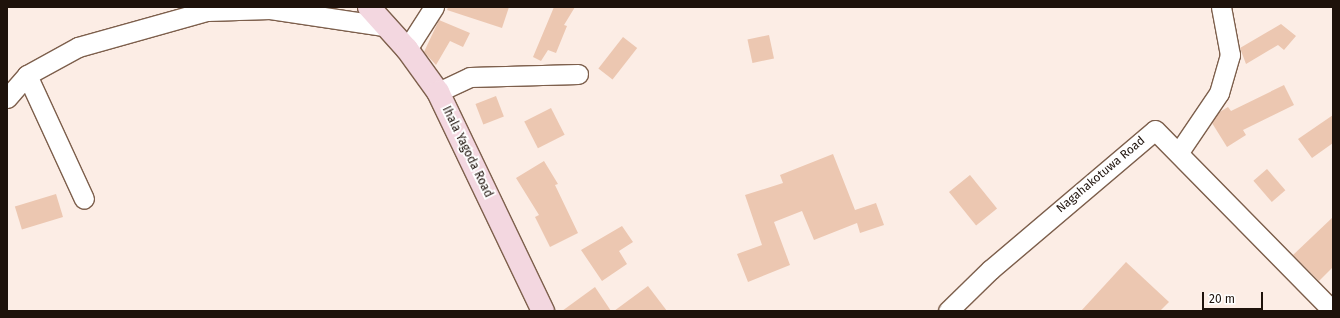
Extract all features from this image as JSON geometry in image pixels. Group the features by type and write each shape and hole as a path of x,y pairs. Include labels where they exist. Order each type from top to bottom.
{"street":[{"name":"Ihala Yagoda Road","path":"369,7 384,26 407,49 438,92 543,311"},
{"path":"407,49 434,7"},
{"path":"1179,152 1219,93 1230,55 1220,7"},
{"path":"7,98 27,75 78,47 207,11 270,8 384,26"},
{"path":"438,92 470,78 578,74"},
{"path":"27,75 84,199"},
{"name":"Nagahakotuwa Road","path":"948,311 990,270 1155,130 1179,152 1333,311"}],"building":[{"path":"448,7 509,7 502,28 447,10"},
{"path":"554,7 575,7 564,25 567,26 556,53 548,50 541,61 533,57"},
{"path":"439,20 470,33 463,47 450,41 436,65 424,52"},
{"path":"1281,24 1296,36 1284,50 1278,45 1246,64 1240,48"},
{"path":"769,35 774,58 752,63 747,40"},
{"path":"623,37 637,48 613,80 598,69"},
{"path":"1284,85 1294,105 1243,130 1246,135 1227,147 1212,123 1218,113 1228,107 1231,111"},
{"path":"496,96 504,117 483,124 475,104"},
{"path":"551,108 565,135 538,148 524,122"},
{"path":"1333,115 1333,143 1312,158 1298,139"},
{"path":"833,154 855,210 876,203 884,225 860,233 857,223 814,240 802,211 774,222 790,265 748,282 737,254 762,245 745,195 783,183 780,175"},
{"path":"544,161 558,184 555,185 578,233 550,247 535,217 539,215 516,178"},
{"path":"1267,169 1285,190 1272,202 1253,181"},
{"path":"970,175 997,208 976,225 949,192"},
{"path":"56,194 63,217 22,230 15,207"},
{"path":"1333,217 1333,267 1319,281 1293,255"},
{"path":"622,226 633,242 619,251 627,264 602,281 581,250"},
{"path":"1126,262 1169,302 1160,311 1081,311"},
{"path":"648,286 667,311 614,311"},
{"path":"595,287 611,311 562,311"}]}
